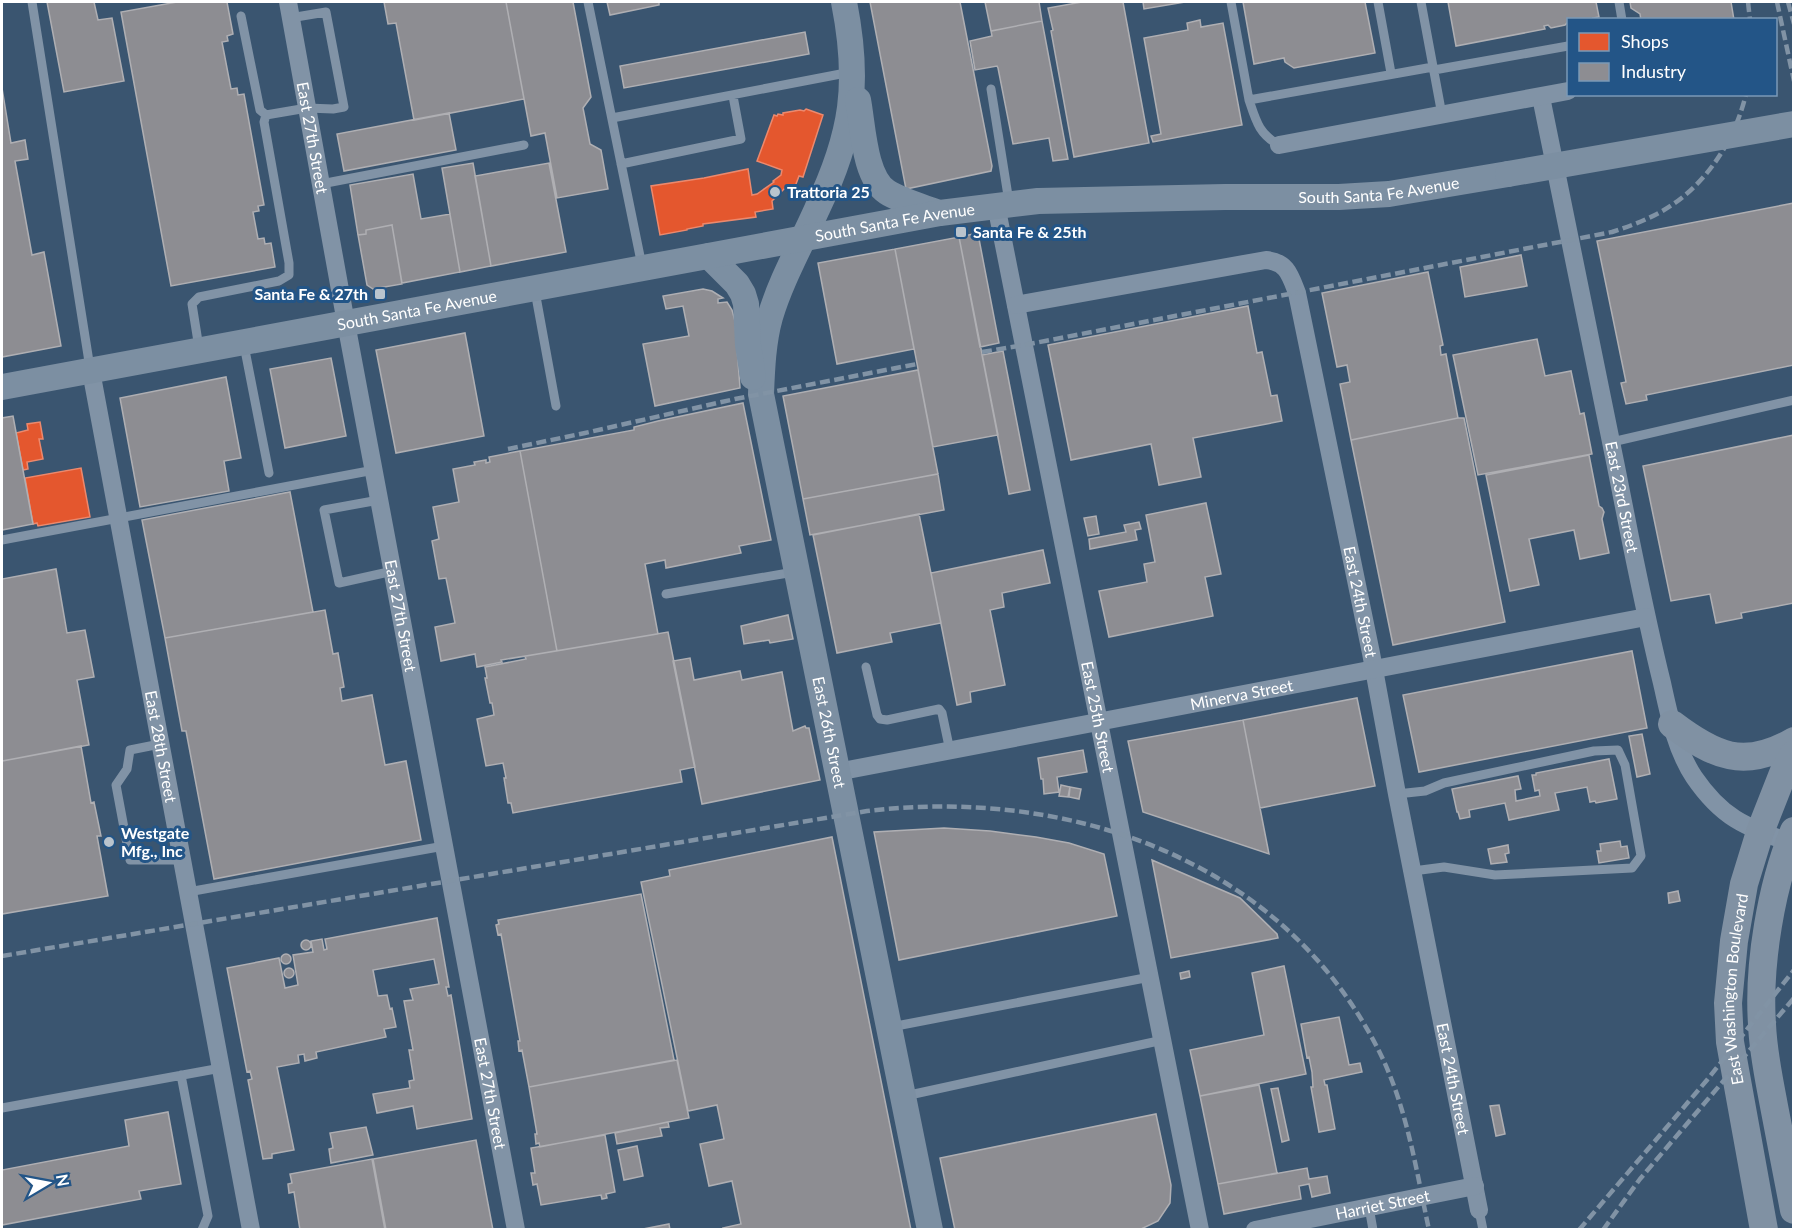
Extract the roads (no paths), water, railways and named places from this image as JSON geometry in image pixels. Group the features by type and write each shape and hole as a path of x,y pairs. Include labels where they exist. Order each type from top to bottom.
{"main road":[{"path":"844,2 869,164 875,181 890,194 940,213"},
{"path":"803,239 839,158 851,106 854,71"},
{"name":"South Santa Fe Avenue","path":"2,387 940,213 1076,199 1339,197 1389,194 1794,124"},
{"name":"East 26th Street","path":"803,239 781,285 769,320 761,394 930,1230"},
{"path":"709,256 737,284 743,294 746,304 752,370 766,425"},
{"path":"1672,724 1713,751 1737,757 1758,756 1794,741"},
{"name":"East Washington Boulevard","path":"1764,1230 1730,1042 1728,1020 1730,972 1744,884 1760,832 1784,771 1794,754"},
{"name":"East Washington Boulevard","path":"1791,837 1775,893 1766,941 1761,1023 1767,1069 1794,1210"}],"street":[{"name":"East 27th Street","path":"289,10 516,1230"},
{"path":"1279,145 1567,91"},
{"name":"East 23rd Street","path":"1541,97 1646,617 1672,724 1681,751 1693,776 1717,807 1733,819 1760,832 1791,837"},
{"name":"East 25th Street","path":"1003,205 1016,305 1200,1230"},
{"name":"East 24th Street","path":"1016,305 1266,260 1282,264 1290,275 1297,292 1374,669 1479,1210"},
{"name":"East 28th Street","path":"91,371 251,1230"},
{"name":"Minerva Street","path":"837,772 1646,617"},
{"name":"Harriet Street","path":"1255,1230 1475,1186"}],"lane":[{"path":"32,2 91,371"},
{"path":"588,2 642,269"},
{"path":"1231,2 1249,100 1259,128 1268,139 1279,145"},
{"path":"1378,2 1391,73"},
{"path":"1421,2 1442,115"},
{"path":"1619,2 1623,18"},
{"path":"241,16 260,110 266,115 308,108 344,107 326,12 289,10"},
{"path":"1249,100 1391,73 1567,46"},
{"path":"612,118 854,71"},
{"path":"991,89 1003,205"},
{"path":"621,164 741,139 733,96"},
{"path":"199,351 192,304 199,297 279,281 288,275 289,263 264,123 266,115"},
{"path":"321,184 524,145"},
{"path":"535,288 556,406"},
{"path":"244,342 269,473"},
{"path":"1612,442 1794,400"},
{"path":"2,540 374,470"},
{"path":"379,500 324,510 326,521 339,583 393,571"},
{"path":"666,594 796,572"},
{"path":"866,668 876,715 880,719 887,720 939,710 942,713 950,751"},
{"path":"160,744 130,750 127,769 116,785 130,860 182,860"},
{"path":"1397,794 1425,791 1444,783 1594,751 1618,750 1625,765 1641,856 1632,868 1495,875 1444,867 1413,871"},
{"path":"188,892 444,846"},
{"path":"889,1027 1150,977"},
{"path":"903,1097 1163,1040"},
{"path":"2,1108 220,1068"},
{"path":"181,1074 208,1216 202,1230"},
{"path":"1369,1207 1373,1230"},
{"path":"1479,1210 1483,1230"}],"railway":[{"path":"1748,2 1750,18"},
{"path":"1777,2 1794,81"},
{"path":"1788,2 1794,24"},
{"path":"982,352 1619,230 1664,210 1693,188 1716,161 1726,145 1745,96"},
{"path":"508,449 735,399 917,364"},
{"path":"2,956 867,811 943,807 1019,811 1093,826 1163,850 1228,884 1287,929 1337,985 1379,1051 1389,1072 1404,1116 1429,1230"},
{"path":"1579,1230 1707,1080 1794,970"},
{"path":"1603,1230 1640,1179 1794,998"}],"place":[{"name":"Trattoria 25","path":"775,192"},
{"name":"Santa Fe & 25th","path":"961,232"},
{"name":"Santa Fe & 27th","path":"380,294"},
{"name":"Westgate Mfg., Inc","path":"109,842"}]}
